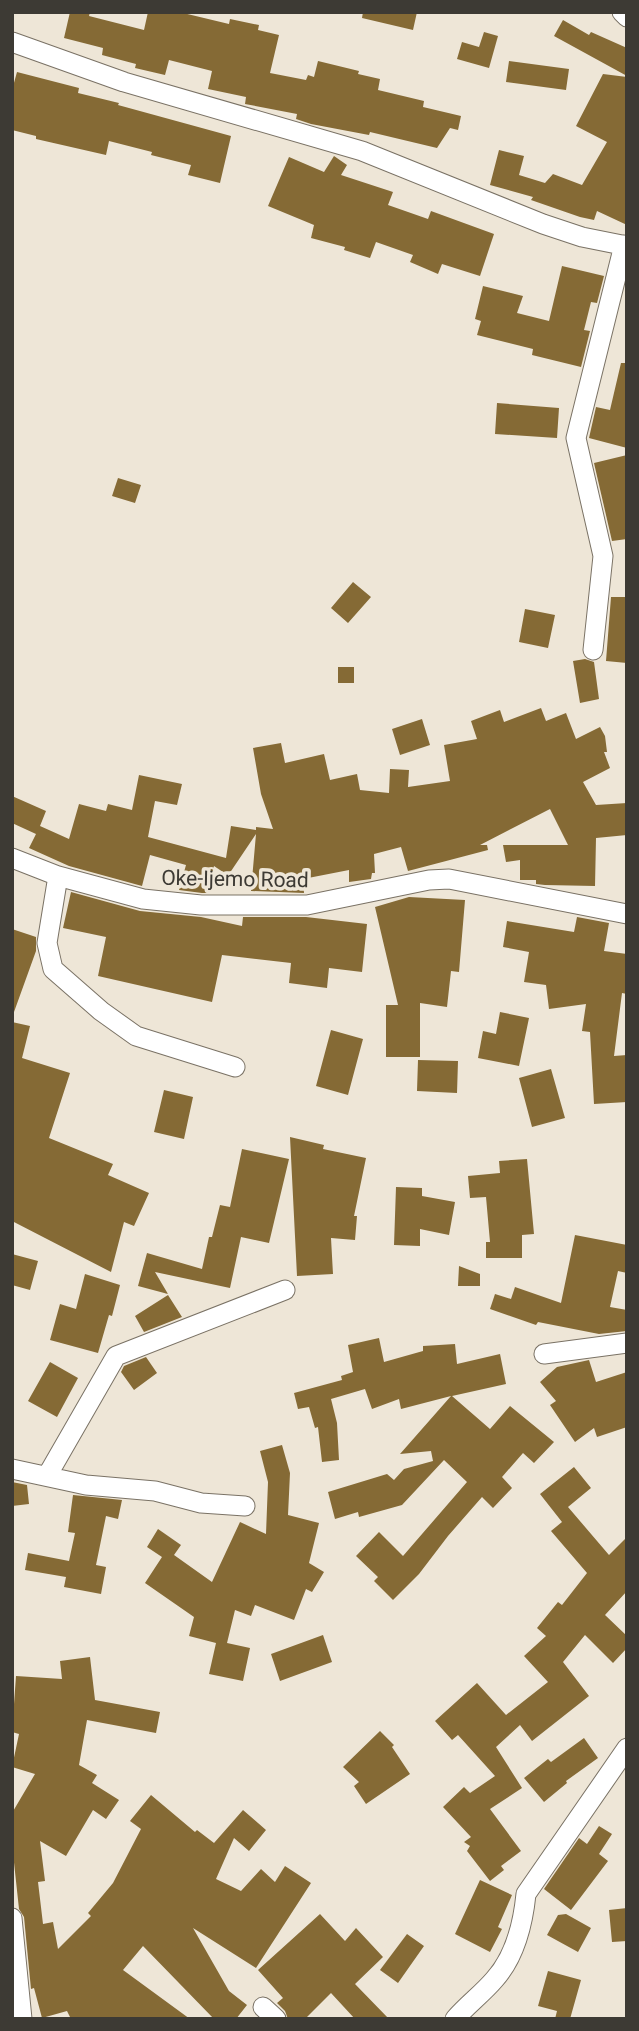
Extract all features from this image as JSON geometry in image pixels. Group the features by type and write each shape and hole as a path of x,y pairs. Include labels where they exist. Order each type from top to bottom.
{"street":[{"path":"622,12 627,17"},
{"path":"12,42 124,82 362,150 543,224 582,237 625,246 576,439 603,556 593,650"},
{"name":"Oke-Ijemo Road","path":"12,858 58,876 143,899 201,905 307,905 429,880 449,879 627,914"},
{"path":"58,876 47,943 53,969 101,1011 136,1036 235,1067"},
{"path":"47,1476 116,1356 285,1290"},
{"path":"544,1354 627,1343"},
{"path":"12,1469 86,1485 155,1491 201,1503 245,1506"},
{"path":"455,2019 496,1978 524,1919 526,1894 621,1764 627,1748"},
{"path":"12,1919 22,2019"}],"building":[{"path":"70,12 90,12 89,16 144,30 148,12 179,12 229,24 230,19 259,25 258,30 279,35 270,73 306,80 308,75 314,77 318,61 359,71 358,74 380,79 378,90 424,101 423,107 461,116 458,130 450,128 437,148 370,132 369,135 311,124 296,119 297,114 245,104 246,97 208,89 212,71 169,60 165,75 135,68 136,64 102,55 103,48 64,38"},
{"path":"363,12 417,12 413,30 362,18"},
{"path":"563,20 589,35 591,32 627,48 627,76 554,36"},
{"path":"484,32 498,36 489,68 457,59 462,42 479,47"},
{"path":"509,61 569,69 566,90 506,82"},
{"path":"17,72 79,88 78,93 119,103 118,105 231,136 220,183 188,175 191,165 109,141 106,155 36,139 36,136 12,130 12,90"},
{"path":"603,74 627,77 627,225 597,211 594,220 580,217 531,200 533,197 490,185 499,150 524,156 519,175 545,183 553,174 582,185 607,142 576,126"},
{"path":"334,156 347,165 341,175 393,192 388,205 428,219 431,211 494,234 480,276 442,264 438,274 410,262 413,255 376,242 370,258 344,250 345,247 311,238 314,225 268,206 289,157 324,172"},
{"path":"562,266 604,276 597,303 591,302 584,330 590,331 581,367 532,355 533,349 477,335 481,321 475,319 483,286 523,296 517,313 549,321"},
{"path":"621,363 627,363 627,448 589,438 596,407 610,410"},
{"path":"497,403 559,408 557,438 495,434"},
{"path":"627,455 627,539 612,541 594,463"},
{"path":"118,478 141,485 135,503 112,496"},
{"path":"353,582 371,597 348,623 331,608"},
{"path":"611,597 627,597 627,663 606,661"},
{"path":"525,609 555,615 548,648 519,642"},
{"path":"585,659 594,662 599,699 580,703 573,661"},
{"path":"338,667 354,667 354,683 338,683"},
{"path":"541,708 546,721 566,713 576,739 600,727 605,736 607,752 604,752 610,768 583,782 596,805 627,803 627,835 596,838 595,886 545,885 536,884 536,880 520,880 520,860 506,862 503,845 568,845 550,809 480,845 487,845 488,850 408,871 401,847 374,854 375,873 372,873 371,879 349,882 349,870 303,879 304,893 251,891 256,834 221,886 223,872 214,866 207,893 202,893 179,890 186,865 150,855 142,886 69,866 29,848 36,834 12,823 12,796 46,811 40,826 69,839 79,804 106,811 108,804 132,810 139,775 182,784 177,805 155,801 148,837 226,858 231,826 256,830 256,827 273,829 261,794 253,748 281,743 285,763 324,754 330,780 357,774 360,790 389,793 390,769 409,770 408,787 450,781 444,745 477,739 471,721 500,710 504,722"},
{"path":"422,719 430,745 400,755 392,729"},
{"path":"71,892 140,911 201,917 242,926 243,917 306,917 367,924 362,972 329,968 327,988 289,983 291,963 222,955 212,1002 98,976 106,937 63,928"},
{"path":"409,897 465,900 459,972 451,971 447,1007 420,1003 420,1057 386,1057 386,1005 398,1005 375,907"},
{"path":"577,917 609,923 604,951 627,954 627,994 622,993 614,1056 627,1055 627,1102 594,1104 590,1032 582,1031 586,1004 549,1009 546,985 524,982 529,952 503,947 507,921 574,932"},
{"path":"12,929 36,937 36,951 14,1012 12,1012"},
{"path":"500,1012 529,1018 519,1066 478,1058 483,1031 496,1034"},
{"path":"12,1022 30,1026 22,1058 70,1073 49,1138 113,1164 108,1175 149,1193 134,1226 124,1222 111,1272 12,1221"},
{"path":"331,1030 363,1039 348,1095 316,1086"},
{"path":"418,1060 458,1061 457,1093 417,1091"},
{"path":"551,1069 565,1118 532,1127 519,1078"},
{"path":"164,1090 193,1097 184,1139 154,1132"},
{"path":"290,1137 324,1145 323,1149 366,1158 354,1216 357,1216 355,1240 331,1238 333,1274 297,1276"},
{"path":"242,1149 289,1159 269,1243 241,1237 230,1288 155,1272 168,1294 138,1286 147,1253 202,1269 220,1205 230,1207"},
{"path":"527,1159 534,1234 522,1235 522,1258 486,1258 486,1242 490,1242 486,1197 470,1198 468,1176 500,1173 499,1161"},
{"path":"396,1187 422,1188 422,1196 455,1202 449,1235 420,1229 420,1246 394,1245"},
{"path":"575,1235 627,1245 627,1273 618,1271 610,1307 627,1310 627,1331 599,1334 538,1322 536,1325 490,1309 495,1294 511,1299 515,1287 561,1303"},
{"path":"12,1254 38,1261 30,1290 12,1285"},
{"path":"459,1266 480,1274 480,1286 458,1286"},
{"path":"85,1274 120,1285 98,1353 50,1340 60,1304 76,1309"},
{"path":"168,1295 182,1317 144,1332 135,1316"},
{"path":"379,1338 384,1362 423,1351 423,1346 455,1344 457,1364 500,1354 506,1384 452,1396 490,1429 510,1406 554,1442 534,1463 523,1453 502,1477 512,1488 493,1508 482,1497 419,1574 393,1600 374,1581 378,1577 356,1556 379,1532 403,1556 467,1482 444,1460 402,1505 359,1517 358,1512 335,1519 328,1492 387,1474 394,1480 404,1469 433,1461 431,1451 400,1454 451,1396 401,1409 399,1399 372,1409 365,1389 331,1399 337,1423 339,1460 322,1462 318,1427 315,1428 309,1407 298,1409 294,1393 342,1380 341,1376 353,1372 348,1345"},
{"path":"146,1357 157,1373 134,1390 121,1372 124,1366"},
{"path":"589,1360 596,1382 627,1372 627,1427 597,1437 594,1428 575,1442 550,1405 556,1401 540,1382 557,1367"},
{"path":"50,1362 78,1378 57,1417 28,1401"},
{"path":"282,1445 290,1473 288,1515 319,1523 309,1563 324,1572 312,1592 306,1589 294,1620 255,1605 251,1616 235,1610 227,1643 250,1648 243,1681 209,1674 216,1643 189,1636 194,1617 145,1583 162,1557 147,1547 158,1529 181,1545 174,1555 212,1582 240,1522 266,1534 268,1482 260,1451"},
{"path":"574,1467 591,1488 568,1507 609,1555 627,1537 627,1591 605,1615 627,1636 627,1648 613,1663 585,1635 563,1662 589,1696 532,1741 520,1725 496,1747 522,1788 490,1809 521,1851 501,1866 504,1870 490,1881 467,1851 470,1846 464,1842 471,1837 443,1807 464,1787 470,1793 495,1776 458,1735 452,1740 435,1721 477,1683 506,1715 548,1682 524,1656 546,1636 537,1628 558,1602 562,1605 587,1573 551,1531 562,1522 540,1494"},
{"path":"12,1482 27,1485 29,1504 12,1506"},
{"path":"73,1495 122,1500 118,1519 106,1516 96,1565 106,1567 101,1594 64,1587 66,1577 25,1570 28,1553 69,1561 75,1533 68,1532"},
{"path":"323,1635 332,1662 280,1681 271,1654"},
{"path":"90,1657 95,1700 160,1712 156,1733 87,1720 79,1765 97,1775 92,1783 119,1800 106,1819 93,1810 66,1856 40,1841 45,1881 38,1882 43,1924 53,1922 58,1949 91,1916 88,1913 113,1883 141,1829 130,1821 151,1795 195,1832 197,1830 214,1843 243,1810 266,1830 249,1851 234,1838 216,1879 241,1891 261,1869 275,1882 285,1866 311,1883 256,1968 193,1928 229,1991 247,2005 236,2019 214,2019 143,1946 123,1970 190,2019 71,2019 67,2011 42,2018 34,1988 31,1989 24,1917 19,1909 12,1844 12,1813 35,1774 12,1767 19,1734 12,1732 16,1676 62,1679 60,1661"},
{"path":"380,1731 394,1745 392,1747 410,1774 366,1804 354,1786 359,1782 343,1767"},
{"path":"584,1738 598,1758 566,1781 567,1783 544,1802 524,1778 548,1759 551,1762"},
{"path":"599,1826 612,1834 599,1854 608,1861 571,1910 544,1889 579,1838 587,1844"},
{"path":"480,1880 512,1895 498,1927 502,1929 490,1952 455,1934"},
{"path":"627,1908 627,1941 612,1942 609,1910"},
{"path":"320,1914 345,1941 356,1928 383,1957 355,1984 389,2019 355,2019 331,1993 305,2019 288,2019 277,2003 283,1998 258,1970"},
{"path":"566,1914 591,1928 578,1952 547,1935 558,1915"},
{"path":"407,1934 424,1946 398,1983 380,1970"},
{"path":"548,1971 581,1980 570,2019 555,2019 557,2011 538,2006"}]}
